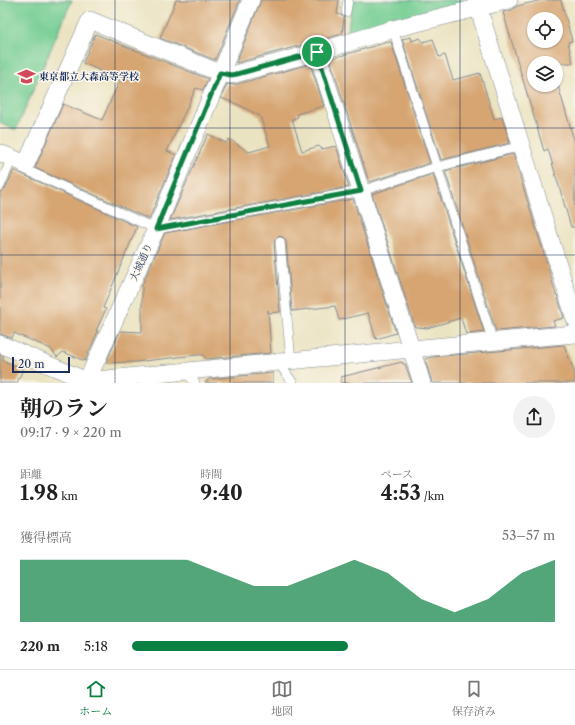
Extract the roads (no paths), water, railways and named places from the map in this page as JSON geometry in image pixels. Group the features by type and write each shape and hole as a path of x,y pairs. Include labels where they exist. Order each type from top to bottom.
{"street":[{"name":"大城通り","path":"87,382 156,229 251,0"},
{"path":"13,158 90,20 220,73 231,75 317,52 478,4 509,0"},
{"path":"478,4 575,319"},
{"path":"317,52 422,383"},
{"path":"0,344 87,382 191,377 285,362 575,334"}],"lane":[{"path":"346,12 348,0"},
{"path":"393,29 493,342"},
{"path":"0,186 13,158 24,169 156,229 361,191 437,167 522,146"},
{"path":"280,242 285,362 293,383"}],"place":[{"name":"東京都立大森高等学校","path":"26,76"}]}
